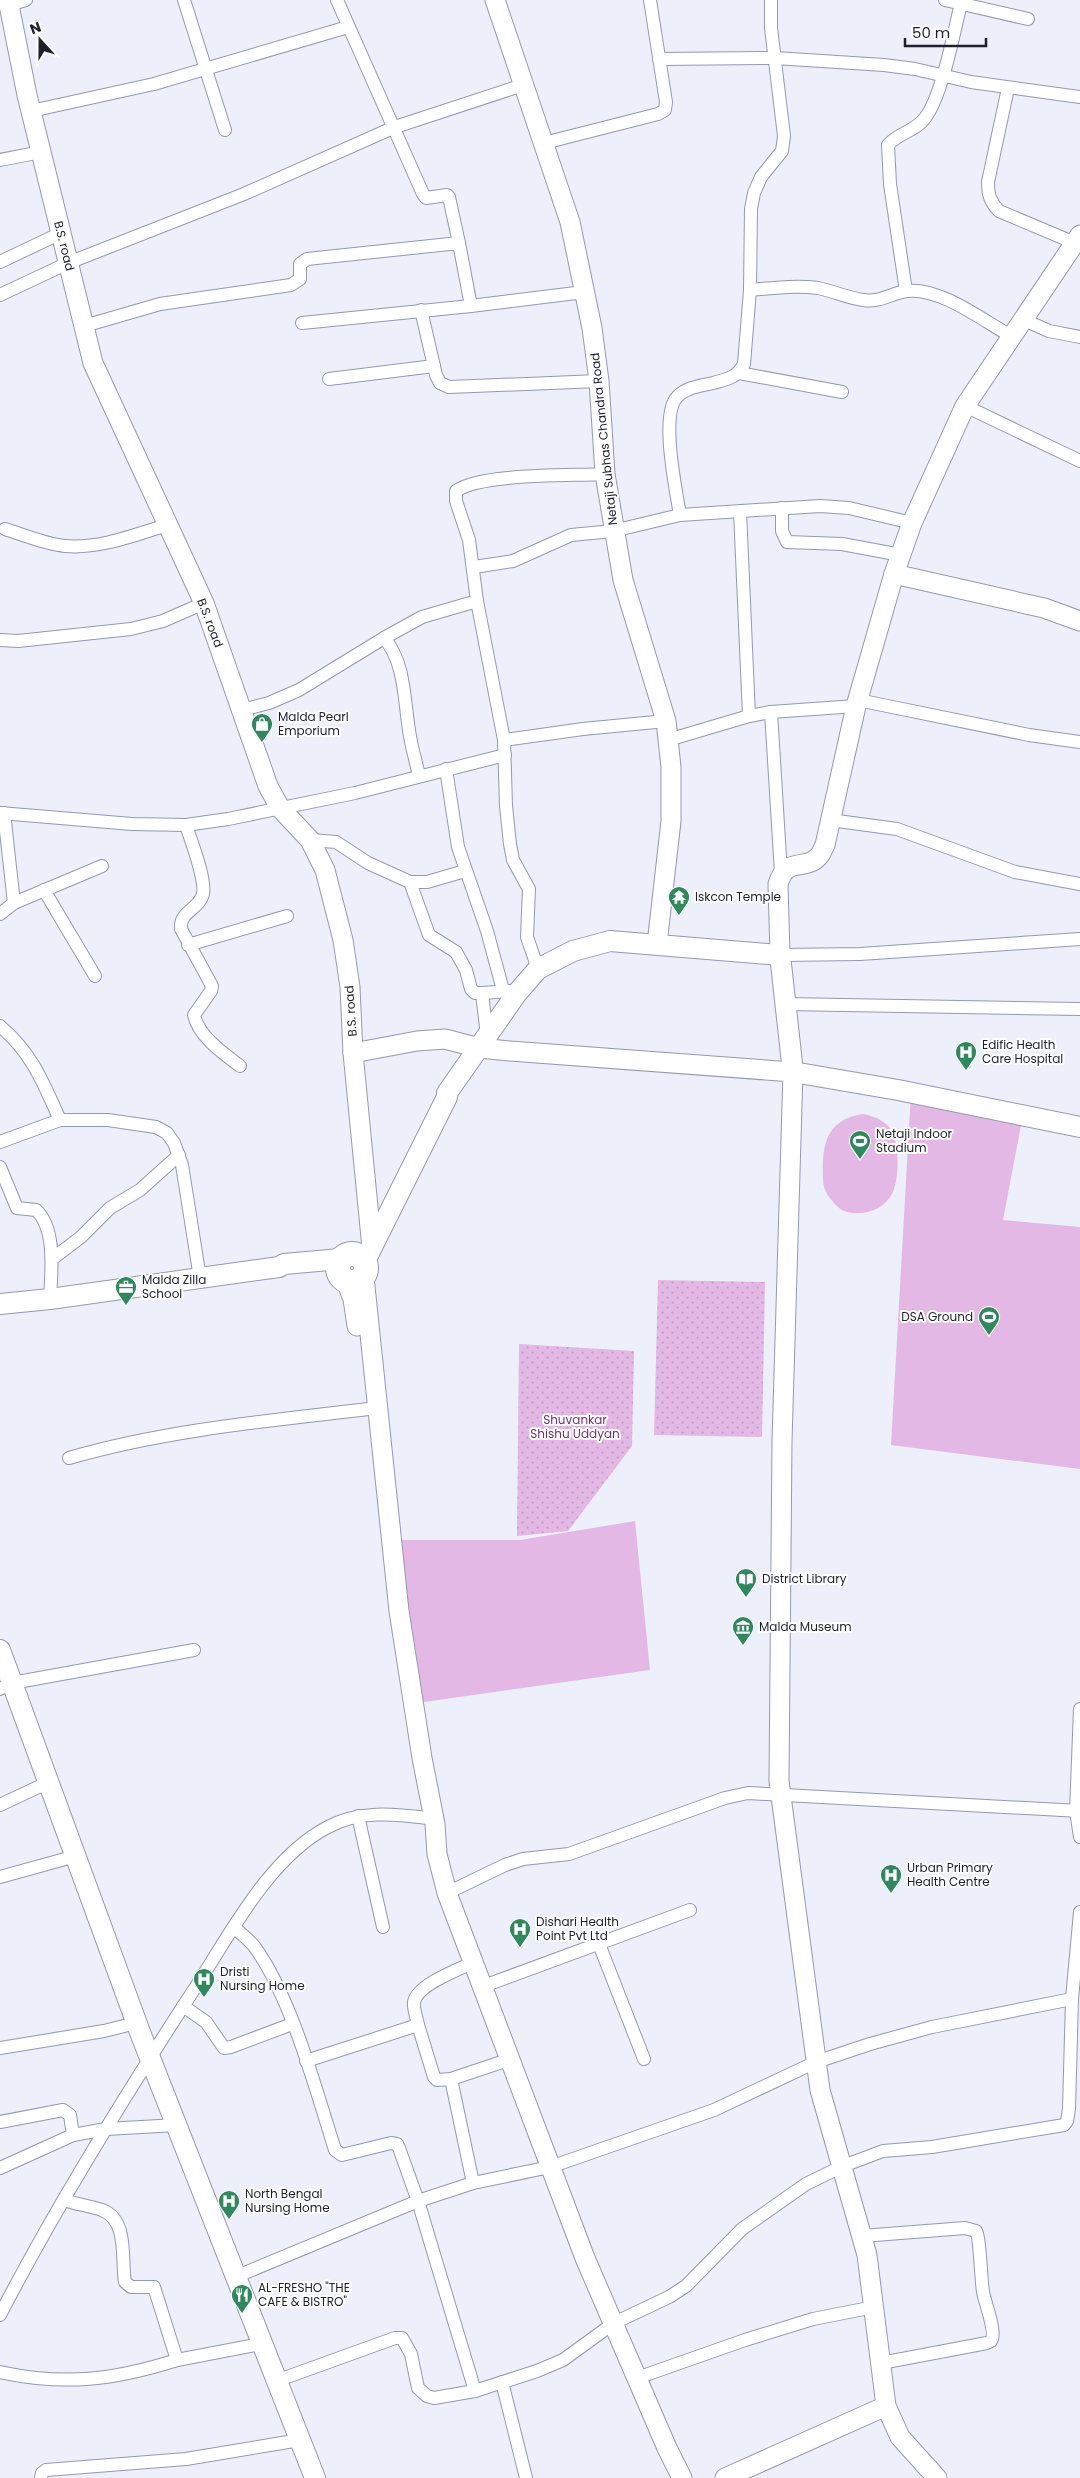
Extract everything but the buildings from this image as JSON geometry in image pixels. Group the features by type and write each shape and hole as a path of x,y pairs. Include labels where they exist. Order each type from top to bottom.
{"main road":[{"path":"0,1304 50,1300 279,1267 282,1270 357,1261 447,1098 447,1092 483,1042 510,992 538,970 573,951 610,941 780,955 793,1072 898,1090 1080,1127"},
{"path":"0,1650 6,1686 49,1782 136,2023 315,2478"}],"street":[{"path":"184,0 225,130"},
{"path":"337,0 426,198 446,195 450,197 471,306"},
{"name":"Netaji Subhas Chandra Road","path":"495,0 570,222 600,380 605,474 613,531 623,580 637,632 654,677 666,721 671,767 671,821 657,944"},
{"path":"544,143 658,114 665,110 666,102 650,0"},
{"path":"680,515 670,445 672,404 678,396 690,388 729,379 739,373 744,364 750,290 751,209 754,193 761,177 782,150 784,136 771,28 771,0"},
{"path":"946,0 1028,19"},
{"name":"B.S. road","path":"15,2 31,111 93,363 204,604 268,786 280,808 310,840 325,870 343,940 350,987 357,1261"},
{"path":"906,291 890,184 888,145 894,138 925,120 942,76 961,3"},
{"path":"31,111 77,102 206,70 348,27"},
{"path":"660,60 776,58 884,65 915,69 1008,88 1080,97"},
{"path":"0,295 68,263 244,194 395,127 523,85"},
{"path":"781,873 792,864 810,862 818,856 825,845 857,703 894,574 912,523 965,406 1010,336 1077,239 999,211 992,204 988,193 988,182 1008,88"},
{"path":"0,160 41,152"},
{"path":"0,262 61,233"},
{"path":"84,326 160,304 291,285 300,279 300,264 307,259 459,243"},
{"path":"750,290 798,286 820,289 863,300 878,301 906,291 926,291 950,301 1010,336"},
{"path":"302,323 471,306 584,292"},
{"path":"422,310 434,366 440,383 449,388 600,380"},
{"path":"1022,319 1049,331 1080,338"},
{"path":"328,379 434,366"},
{"path":"739,373 842,392"},
{"path":"965,406 1080,461"},
{"path":"538,970 527,937 529,889 513,860 510,844 506,806 504,740 477,601 469,540 456,501 456,491 465,485 485,482 605,474"},
{"path":"474,567 513,561 571,535 613,531 680,515 782,508 849,508 912,523"},
{"path":"782,508 782,531 786,542 842,544 901,555"},
{"path":"740,510 749,716"},
{"path":"5,529 64,546 86,546 107,543 167,525"},
{"path":"894,574 1044,608 1080,621"},
{"path":"242,710 269,703 300,690 422,617 477,601"},
{"path":"0,640 18,641 131,629 163,621 204,604"},
{"path":"384,638 392,647 398,662 409,732 419,776"},
{"path":"668,740 749,716 857,703 1080,742"},
{"path":"771,712 781,873 778,884 780,955 860,954 1080,939"},
{"path":"504,740 583,729 666,721"},
{"path":"14,903 2,813 132,824 186,825 228,819 355,793 505,754"},
{"path":"410,882 429,935 456,952 466,970 470,989 475,993 482,994 510,992 465,871 452,816 446,768"},
{"path":"830,820 897,829 1015,872 1080,884"},
{"path":"186,825 203,883 203,894 180,922 188,945 212,986 211,991 194,1015 195,1023 222,1053 240,1066"},
{"path":"310,840 336,842 383,870 410,882 427,882 465,871"},
{"path":"0,914 14,903 102,866"},
{"path":"44,890 95,976"},
{"path":"188,945 287,916"},
{"path":"482,994 483,1042"},
{"path":"785,1004 1080,1009"},
{"path":"0,1026 25,1050 40,1075 60,1120"},
{"path":"353,1053 417,1041 445,1039 793,1072 782,1441 779,1781 816,2062 827,2118 862,2236 874,2307 886,2406 900,2437 937,2478"},
{"path":"0,1142 60,1120 108,1120 156,1127 168,1133 179,1154 200,1278"},
{"path":"52,1259 81,1237 110,1208 140,1190 179,1154"},
{"path":"0,1167 16,1208 31,1209 39,1213 46,1227 52,1259 50,1300"},
{"path":"357,1261 353,1299 400,1677 413,1760 447,1893 508,2060 585,2258 678,2474"},
{"path":"357,1261 399,1610 422,1758 435,1824 431,1825"},
{"path":"68,1458 161,1435 258,1421 368,1409"},
{"path":"6,1686 194,1650"},
{"path":"1080,1709 1078,1787 1080,1837"},
{"path":"0,1805 49,1782"},
{"path":"447,1893 505,1865 523,1860 569,1854 725,1798 748,1793 768,1792 781,1795 1078,1811"},
{"path":"0,2315 64,2200 149,2056 234,1928 268,1880 294,1850 328,1826 358,1816 392,1814 431,1825"},
{"path":"358,1816 383,1927"},
{"path":"0,1877 76,1856"},
{"path":"481,1987 690,1910"},
{"path":"276,2381 395,2338 402,2338 409,2348 418,2388 427,2396 442,2398 475,2391 563,2360 614,2323 669,2297 686,2286 731,2239 750,2223 806,2184 842,2166 883,2151 932,2147 1055,2127 1066,2123 1069,2109 1072,1999 1080,1912"},
{"path":"234,1928 253,1946 271,1974 306,2061 338,2154 349,2154 391,2143 397,2144 418,2201 475,2391"},
{"path":"599,1944 644,2059"},
{"path":"472,1962 425,1987 416,1995 414,2004 418,2026 434,2078 437,2080 451,2079 508,2060"},
{"path":"235,2277 418,2201 473,2183 550,2167 714,2110 816,2062 870,2044 932,2027 1072,1999"},
{"path":"183,2006 206,2022 224,2048 231,2048 292,2024"},
{"path":"0,2048 104,2031 136,2023"},
{"path":"306,2061 418,2026"},
{"path":"451,2079 473,2183"},
{"path":"0,2122 63,2110 70,2115 73,2135"},
{"path":"0,2168 73,2135 106,2129 177,2125"},
{"path":"64,2200 104,2211 112,2216 121,2234 125,2282 131,2287 154,2287 177,2360"},
{"path":"862,2236 965,2228 976,2230 979,2238 979,2269 994,2335 991,2341 987,2343 881,2363"},
{"path":"637,2378 813,2319 874,2307"},
{"path":"0,2372 28,2378 79,2380 145,2370 177,2360 262,2344"},
{"path":"502,2382 526,2478"},
{"path":"725,2478 886,2406"},
{"path":"41,2478 42,2473 46,2470 186,2459 300,2440"}],"green space":[{"name":"DSA Ground","path":"911,1093 1023,1115 1003,1220 1080,1227 1080,1469 891,1445"},
{"name":"Netaji Indoor Stadium","path":"863,1114 880,1120 889,1127 893,1133 898,1160 895,1188 886,1202 879,1208 855,1213 839,1208 827,1194 823,1183 823,1155 828,1136 833,1128 850,1117"},
{"path":"658,1280 765,1282 762,1437 654,1435"},
{"name":"Shuvankar Shishu Uddyan","path":"519,1344 634,1351 632,1446 568,1531 517,1536"},
{"path":"635,1521 650,1670 410,1704 396,1540 520,1540"}],"place":[{"name":"Malda Pearl Emporium","path":"262,743"},
{"name":"Iskcon Temple","path":"679,916"},
{"name":"Edific Health Care Hospital","path":"966,1071"},
{"name":"Netaji Indoor Stadium","path":"860,1160"},
{"name":"Malda Zilla School","path":"126,1306"},
{"name":"DSA Ground","path":"989,1336"},
{"name":"District Library","path":"746,1598"},
{"name":"Malda Museum","path":"743,1646"},
{"name":"Urban Primary Health Centre","path":"891,1894"},
{"name":"Dishari Health Point Pvt Ltd","path":"520,1948"},
{"name":"Dristi Nursing Home","path":"204,1998"},
{"name":"North Bengal Nursing Home","path":"229,2220"},
{"name":"AL-FRESHO \"THE CAFE & BISTRO\"","path":"242,2314"}]}
